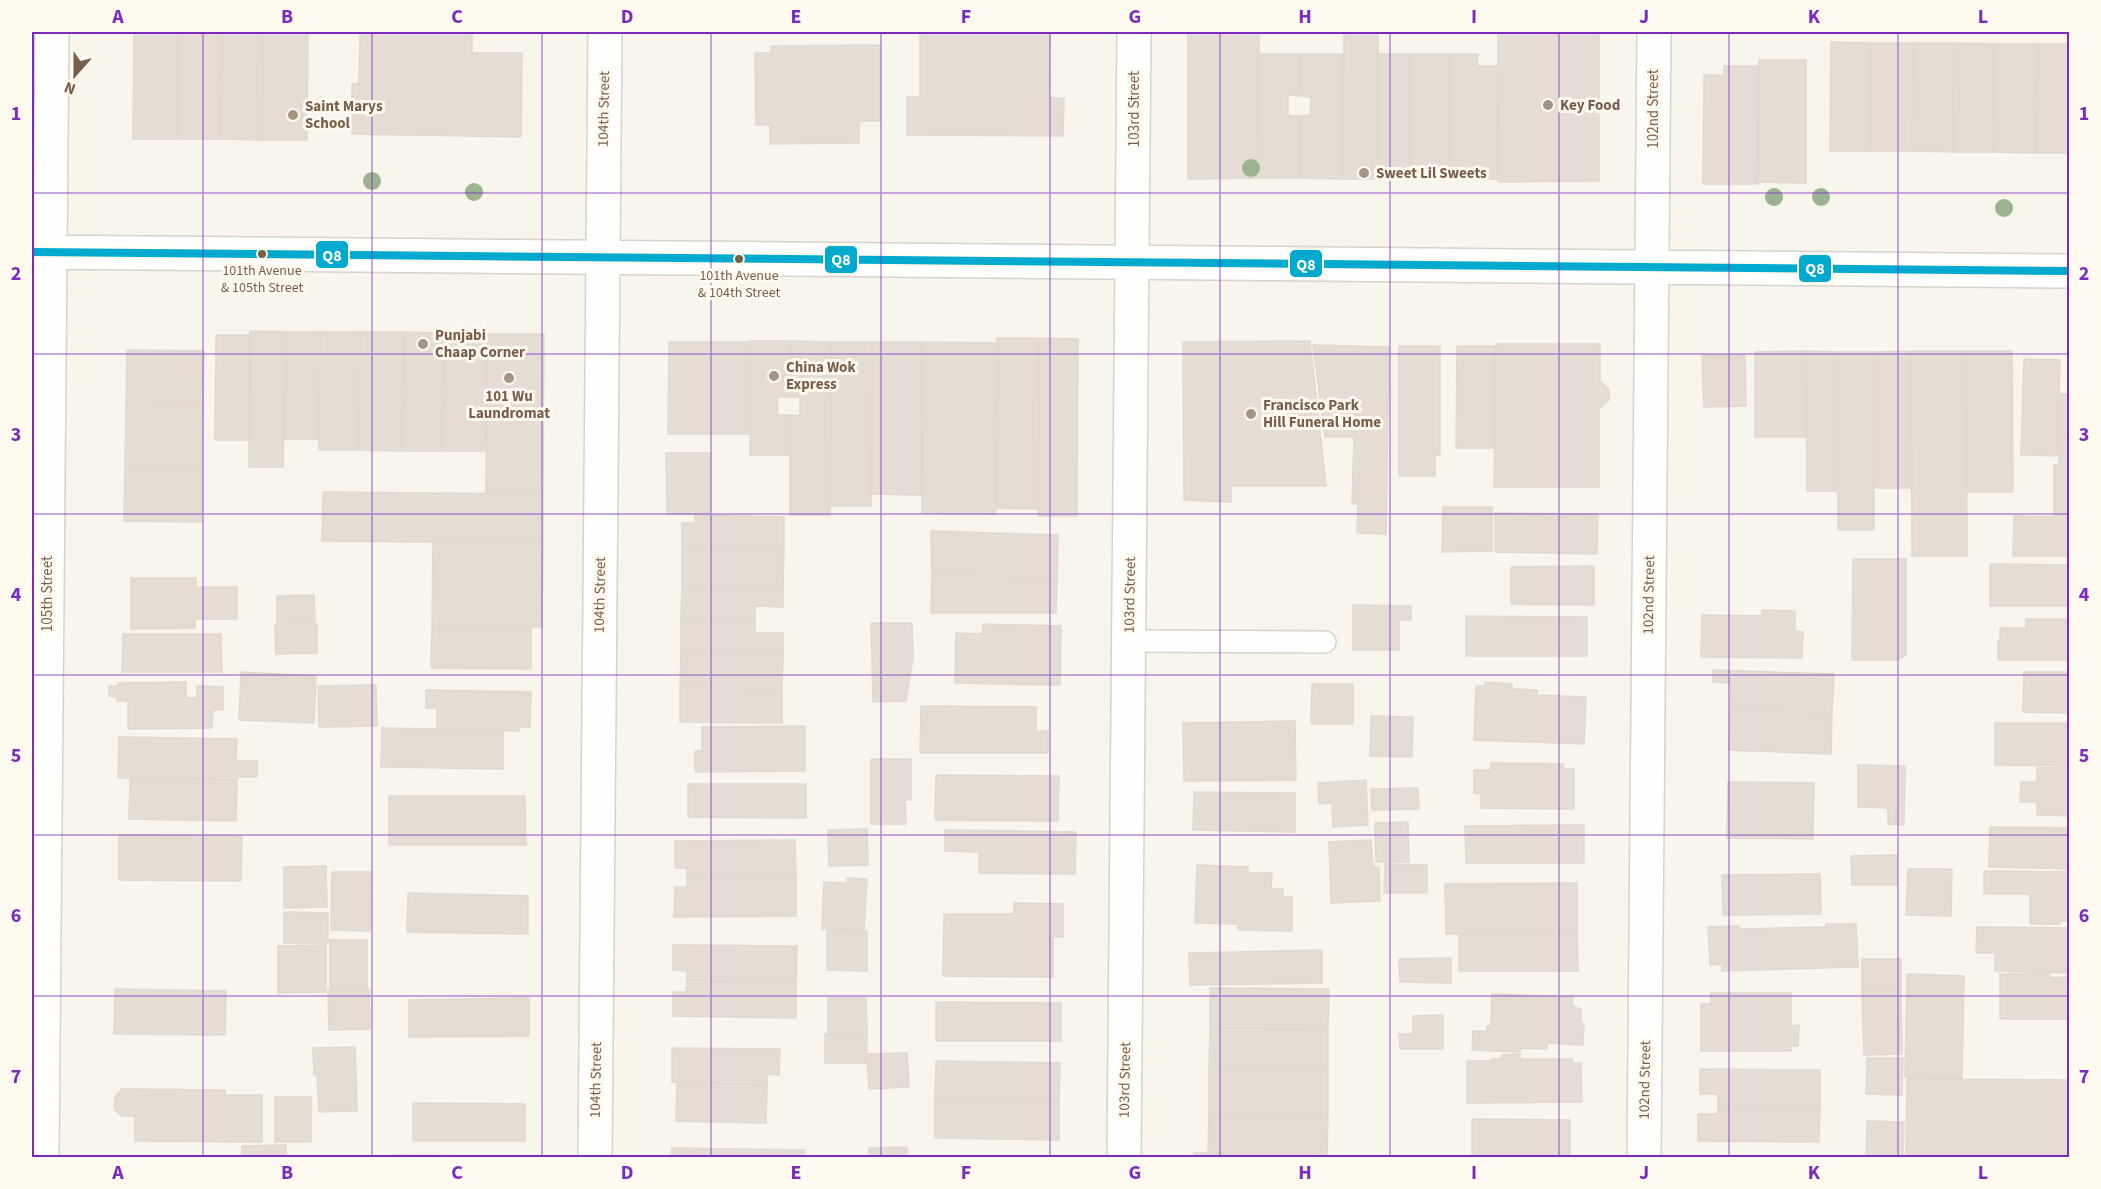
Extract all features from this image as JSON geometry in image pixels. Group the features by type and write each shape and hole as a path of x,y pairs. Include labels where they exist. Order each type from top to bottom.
{"street":[{"name":"105th Street","path":"42,1158 41,252 52,32"},
{"name":"104th Street","path":"595,1158 605,32"},
{"name":"103rd Street","path":"1124,1158 1134,32"},
{"name":"102nd Street","path":"1644,1158 1654,32"},
{"path":"41,252 2070,272"}],"lane":[{"path":"1129,642 1325,642"}],"building":[{"path":"134,32 179,32 179,139 133,139"},
{"path":"179,32 221,32 220,139 179,139"},
{"path":"221,32 263,32 262,140 220,139"},
{"path":"263,32 308,32 307,140 262,140"},
{"path":"360,32 472,32 472,53 522,53 521,137 352,134 352,84 359,84"},
{"path":"920,32 1050,32 1049,98 1064,98 1063,136 907,135 907,97 920,97"},
{"path":"1188,32 1259,32 1258,178 1188,179"},
{"path":"1344,32 1378,32 1379,179 1343,179"},
{"name":"Key Food","path":"1498,32 1599,32 1599,181 1498,182"},
{"path":"1831,42 1871,43 1871,151 1830,151"},
{"path":"1871,43 1913,43 1912,151 1871,151"},
{"path":"1913,43 1954,43 1953,152 1912,151"},
{"path":"1954,43 1995,44 1994,152 1953,152"},
{"path":"1995,44 2037,44 2036,153 1994,152"},
{"path":"2037,44 2070,44 2070,153 2036,153"},
{"path":"880,45 880,121 859,121 859,143 770,144 770,125 756,125 755,53 771,53 771,46"},
{"path":"1259,54 1300,54 1300,96 1288,95 1288,116 1300,116 1300,178 1258,178"},
{"path":"1300,54 1343,54 1343,179 1300,178 1300,116 1310,115 1311,97 1300,96"},
{"path":"1379,54 1411,54 1411,179 1379,179"},
{"path":"1411,54 1449,54 1449,179 1411,179"},
{"path":"1449,54 1478,54 1477,66 1498,66 1497,179 1449,179"},
{"path":"1759,60 1806,60 1806,183 1757,182"},
{"path":"1724,66 1759,66 1758,184 1703,184 1704,75 1724,75"},
{"path":"250,331 286,332 283,467 249,467"},
{"path":"286,332 320,332 319,439 285,439"},
{"path":"320,332 360,332 359,450 319,450"},
{"path":"360,332 404,332 403,451 359,450"},
{"path":"404,332 444,333 443,451 403,451"},
{"path":"444,333 487,334 486,451 443,451"},
{"path":"487,334 544,334 543,494 486,494"},
{"path":"216,335 251,335 249,440 215,440"},
{"path":"997,338 1039,338 1038,509 996,508"},
{"path":"1039,338 1078,339 1077,516 1038,516"},
{"path":"750,341 791,341 791,397 777,397 778,415 790,415 790,455 750,455"},
{"path":"791,341 831,342 830,515 790,515 790,415 800,416 800,397 791,397"},
{"name":"Francisco Park Hill Funeral Home","path":"1310,341 1326,486 1231,486 1231,502 1184,500 1183,342"},
{"path":"669,342 750,342 750,434 668,434"},
{"path":"831,342 872,342 871,506 830,506"},
{"path":"872,342 923,342 921,495 872,494"},
{"path":"923,342 997,343 996,514 922,513"},
{"path":"1496,344 1600,344 1600,381 1609,389 1609,400 1599,409 1599,487 1494,487"},
{"path":"1313,345 1389,347 1386,534 1357,533 1358,504 1352,504 1354,437 1325,437"},
{"path":"1399,346 1440,346 1440,455 1435,456 1435,476 1399,476"},
{"path":"1457,346 1495,346 1495,448 1456,448"},
{"path":"127,350 204,351 203,407 126,408"},
{"path":"1806,351 1838,352 1838,491 1807,491"},
{"path":"1806,351 1807,437 1755,437 1755,352"},
{"path":"1911,351 1966,351 1967,556 1912,556"},
{"path":"1911,351 1912,488 1874,488 1874,352"},
{"path":"1966,351 2012,351 2013,492 1967,492"},
{"path":"1838,352 1874,352 1874,530 1838,530"},
{"path":"1702,355 1745,355 1746,406 1704,407"},
{"path":"2024,359 2060,360 2057,456 2021,455"},
{"path":"2059,394 2070,394 2070,556 2013,556 2014,516 2054,517 2054,465 2059,465"},
{"path":"203,407 202,466 125,465 126,408"},
{"path":"666,453 710,453 710,514 667,514"},
{"path":"125,465 202,466 202,522 124,521"},
{"path":"323,492 543,494 543,543 322,541"},
{"path":"1443,507 1492,507 1492,551 1442,552"},
{"path":"1495,513 1598,514 1597,554 1495,552"},
{"path":"695,515 784,517 784,552 682,550 682,523 695,523"},
{"path":"931,531 1058,535 1057,577 932,575"},
{"path":"433,542 543,543 542,627 432,626"},
{"path":"682,550 784,552 783,586 682,585"},
{"path":"1853,559 1906,559 1906,655 1896,660 1852,660"},
{"path":"1990,564 2070,565 2070,606 1990,606"},
{"path":"1594,566 1594,605 1511,604 1511,567"},
{"path":"932,575 1057,577 1056,613 931,613"},
{"path":"131,578 196,578 196,587 237,587 237,619 195,619 195,628 131,629"},
{"path":"682,585 783,586 783,607 755,606 755,619 681,618"},
{"path":"314,595 315,623 277,624 277,596"},
{"path":"1353,605 1411,606 1411,620 1399,620 1399,650 1353,650"},
{"path":"1762,610 1795,611 1795,631 1803,632 1802,658 1701,657 1702,615 1762,616"},
{"path":"1466,616 1587,617 1587,656 1466,656"},
{"path":"681,618 755,619 755,633 783,633 783,654 681,653"},
{"path":"2026,619 2070,619 2070,660 1998,660 2000,628 2026,628"},
{"path":"871,623 912,623 913,658 906,701 873,702"},
{"path":"317,624 317,653 276,654 275,625"},
{"path":"983,624 1061,626 1060,685 955,683 956,633 983,634"},
{"path":"432,626 531,627 531,669 431,668"},
{"path":"123,634 221,634 222,672 122,672"},
{"path":"681,653 783,654 782,689 680,687"},
{"path":"1713,670 1834,674 1832,713 1730,710 1731,683 1713,682"},
{"path":"241,672 316,676 314,723 239,720"},
{"path":"2024,672 2070,672 2070,713 2023,712"},
{"path":"186,682 186,698 197,698 197,686 223,687 223,710 213,710 212,728 128,729 128,701 117,701 117,697 109,696 109,686 118,686 118,683"},
{"path":"1485,682 1512,684 1512,689 1537,690 1537,695 1586,697 1584,744 1474,740 1476,686 1486,686"},
{"path":"1312,684 1353,684 1353,724 1311,724"},
{"path":"376,685 377,726 319,727 318,686"},
{"path":"680,687 782,689 782,723 680,722"},
{"path":"426,690 531,692 530,727 519,727 519,731 437,729 437,708 426,708"},
{"path":"921,706 1036,707 1036,731 1048,731 1048,753 920,753"},
{"path":"1730,710 1832,713 1831,754 1729,750"},
{"path":"1371,716 1413,717 1412,757 1370,756"},
{"path":"1295,721 1296,780 1184,781 1183,723"},
{"path":"1995,723 2070,723 2070,766 1995,765"},
{"path":"805,726 805,771 695,772 695,751 702,751 702,727"},
{"path":"382,728 503,730 503,769 381,767"},
{"path":"119,737 237,739 236,761 257,761 257,777 237,777 237,780 118,778"},
{"path":"871,759 911,759 911,800 905,800 906,824 871,824"},
{"path":"1491,763 1564,764 1563,769 1574,769 1574,809 1481,808 1481,794 1474,793 1474,770 1491,770"},
{"path":"1858,765 1905,766 1904,825 1888,824 1888,808 1858,807"},
{"path":"2037,768 2070,768 2070,816 2037,815 2037,802 2020,802 2021,782 2037,782"},
{"path":"936,775 1059,776 1058,821 935,820"},
{"path":"130,778 237,780 236,821 129,819"},
{"path":"1366,780 1368,825 1333,827 1332,803 1319,804 1318,783"},
{"path":"1728,782 1814,783 1813,839 1727,838"},
{"path":"688,784 806,784 806,818 688,817"},
{"path":"1418,788 1419,809 1372,810 1371,789"},
{"path":"1194,792 1295,793 1295,832 1193,830"},
{"path":"389,796 525,796 526,845 389,845"},
{"path":"1408,822 1409,862 1376,862 1375,823"},
{"path":"1584,825 1584,863 1466,863 1465,826"},
{"path":"1990,827 2070,828 2070,869 1989,867"},
{"path":"867,829 868,865 829,866 828,830"},
{"path":"945,830 1076,832 1075,874 979,873 979,852 945,851"},
{"path":"119,835 242,836 241,881 119,880"},
{"path":"795,840 796,878 687,879 687,868 675,868 675,841"},
{"path":"1371,840 1373,867 1379,867 1380,901 1331,903 1329,842"},
{"path":"1897,855 1897,885 1852,885 1851,856"},
{"path":"1385,864 1427,865 1427,893 1384,893"},
{"path":"1197,865 1248,867 1248,873 1272,873 1271,889 1283,889 1283,897 1292,897 1292,931 1238,930 1238,924 1195,923"},
{"path":"326,866 327,907 284,908 284,867"},
{"path":"1908,869 1952,869 1951,916 1906,915"},
{"path":"1984,871 2070,872 2070,921 2060,921 2060,924 2030,924 2030,894 1984,894"},
{"path":"332,872 371,872 370,931 331,930"},
{"path":"1820,874 1821,914 1723,915 1722,875"},
{"path":"796,878 796,916 674,917 675,887 687,887 687,879"},
{"path":"847,878 867,879 864,930 822,929 824,882 847,883"},
{"path":"1577,883 1577,933 1446,934 1445,884"},
{"path":"408,893 528,896 528,934 407,932"},
{"path":"1014,903 1063,904 1063,937 1053,937 1053,977 943,976 944,914 1014,914"},
{"path":"284,912 328,913 328,943 284,943"},
{"path":"1826,924 1856,924 1858,967 1722,971 1722,964 1710,965 1708,927 1739,926 1739,929 1826,927"},
{"path":"1977,927 2070,928 2070,973 1995,971 1995,953 1976,953"},
{"path":"827,931 867,931 867,971 827,970"},
{"path":"1577,933 1578,971 1459,971 1459,934"},
{"path":"330,940 367,940 367,990 330,990"},
{"path":"326,945 326,992 278,993 278,946"},
{"path":"673,945 797,946 796,982 687,980 687,971 673,970"},
{"path":"1322,950 1322,983 1190,985 1189,953"},
{"path":"1451,958 1451,983 1400,982 1399,959"},
{"path":"1862,959 1901,959 1901,990 1862,990"},
{"path":"1907,974 1964,976 1962,1078 1905,1077"},
{"path":"2000,974 2049,974 2049,978 2070,977 2070,1019 2000,1019"},
{"path":"687,980 796,982 796,1018 673,1016 673,992 686,992"},
{"path":"1210,988 1329,989 1328,1029 1210,1028"},
{"path":"115,989 226,991 225,1035 114,1034"},
{"path":"369,989 370,1029 329,1030 328,990"},
{"path":"1862,990 1901,990 1902,1054 1864,1055"},
{"path":"1711,993 1791,993 1791,1026 1799,1025 1798,1046 1791,1046 1791,1051 1701,1051 1701,1004 1711,1004"},
{"path":"1492,994 1573,997 1572,1005 1581,1010 1581,1021 1584,1025 1583,1045 1547,1043 1547,1049 1520,1048 1520,1052 1472,1050 1473,1031 1487,1031 1487,1026 1491,1026"},
{"path":"529,998 529,1036 409,1037 409,1000"},
{"path":"828,998 866,998 867,1034 828,1035"},
{"path":"936,1002 1061,1003 1061,1041 936,1041"},
{"path":"1443,1015 1443,1049 1400,1049 1399,1034 1413,1034 1413,1016"},
{"path":"1210,1028 1328,1029 1328,1071 1209,1070"},
{"path":"825,1034 867,1034 866,1063 825,1063"},
{"path":"355,1047 357,1111 319,1112 313,1048"},
{"path":"672,1048 780,1049 779,1075 767,1074 767,1085 672,1082"},
{"path":"907,1053 909,1087 869,1089 867,1054"},
{"path":"1520,1054 1520,1059 1573,1059 1573,1064 1581,1063 1582,1102 1467,1103 1467,1061 1492,1061 1492,1059 1501,1059 1502,1055"},
{"path":"1867,1058 1903,1058 1902,1095 1866,1094"},
{"path":"936,1061 1060,1063 1059,1102 935,1101"},
{"path":"1700,1069 1820,1070 1820,1105 1718,1105 1718,1094 1700,1094"},
{"path":"1209,1070 1328,1071 1328,1114 1209,1113"},
{"path":"1907,1079 2070,1080 2070,1158 1906,1158"},
{"path":"677,1082 767,1085 766,1123 676,1121"},
{"path":"122,1089 225,1090 225,1095 262,1095 262,1142 135,1141 135,1116 121,1116 114,1107 115,1097"},
{"path":"275,1097 311,1097 311,1142 275,1142"},
{"path":"935,1101 1059,1102 1059,1140 935,1138"},
{"path":"413,1103 525,1104 525,1141 413,1141"},
{"path":"1718,1105 1820,1105 1819,1142 1698,1141 1698,1114 1718,1114"},
{"path":"1209,1113 1328,1114 1327,1154 1208,1153"},
{"path":"1472,1119 1570,1120 1570,1158 1472,1158"},
{"path":"1867,1121 1904,1122 1903,1158 1866,1158"},
{"path":"286,1145 286,1158 242,1158 242,1146"},
{"path":"907,1147 908,1158 869,1158 869,1148"},
{"path":"672,1148 805,1150 804,1158 671,1158"},
{"path":"1194,1153 1327,1154 1327,1158 1194,1158"},
{"path":"392,1155 523,1156 523,1158 392,1158"}],"transit line":[{"name":"Q8","path":"32,252 2070,271"}],"place":[{"name":"Key Food","path":"1548,105"},
{"name":"Saint Marys School","path":"293,115"},
{"name":"Sweet Lil Sweets","path":"1364,173"},
{"name":"101th Avenue & 105th Street","path":"262,254"},
{"name":"101th Avenue & 104th Street","path":"739,259"},
{"name":"Punjabi Chaap Corner","path":"423,344"},
{"name":"China Wok Express","path":"774,376"},
{"name":"101 Wu Laundromat","path":"509,378"},
{"name":"Francisco Park Hill Funeral Home","path":"1251,414"}]}
